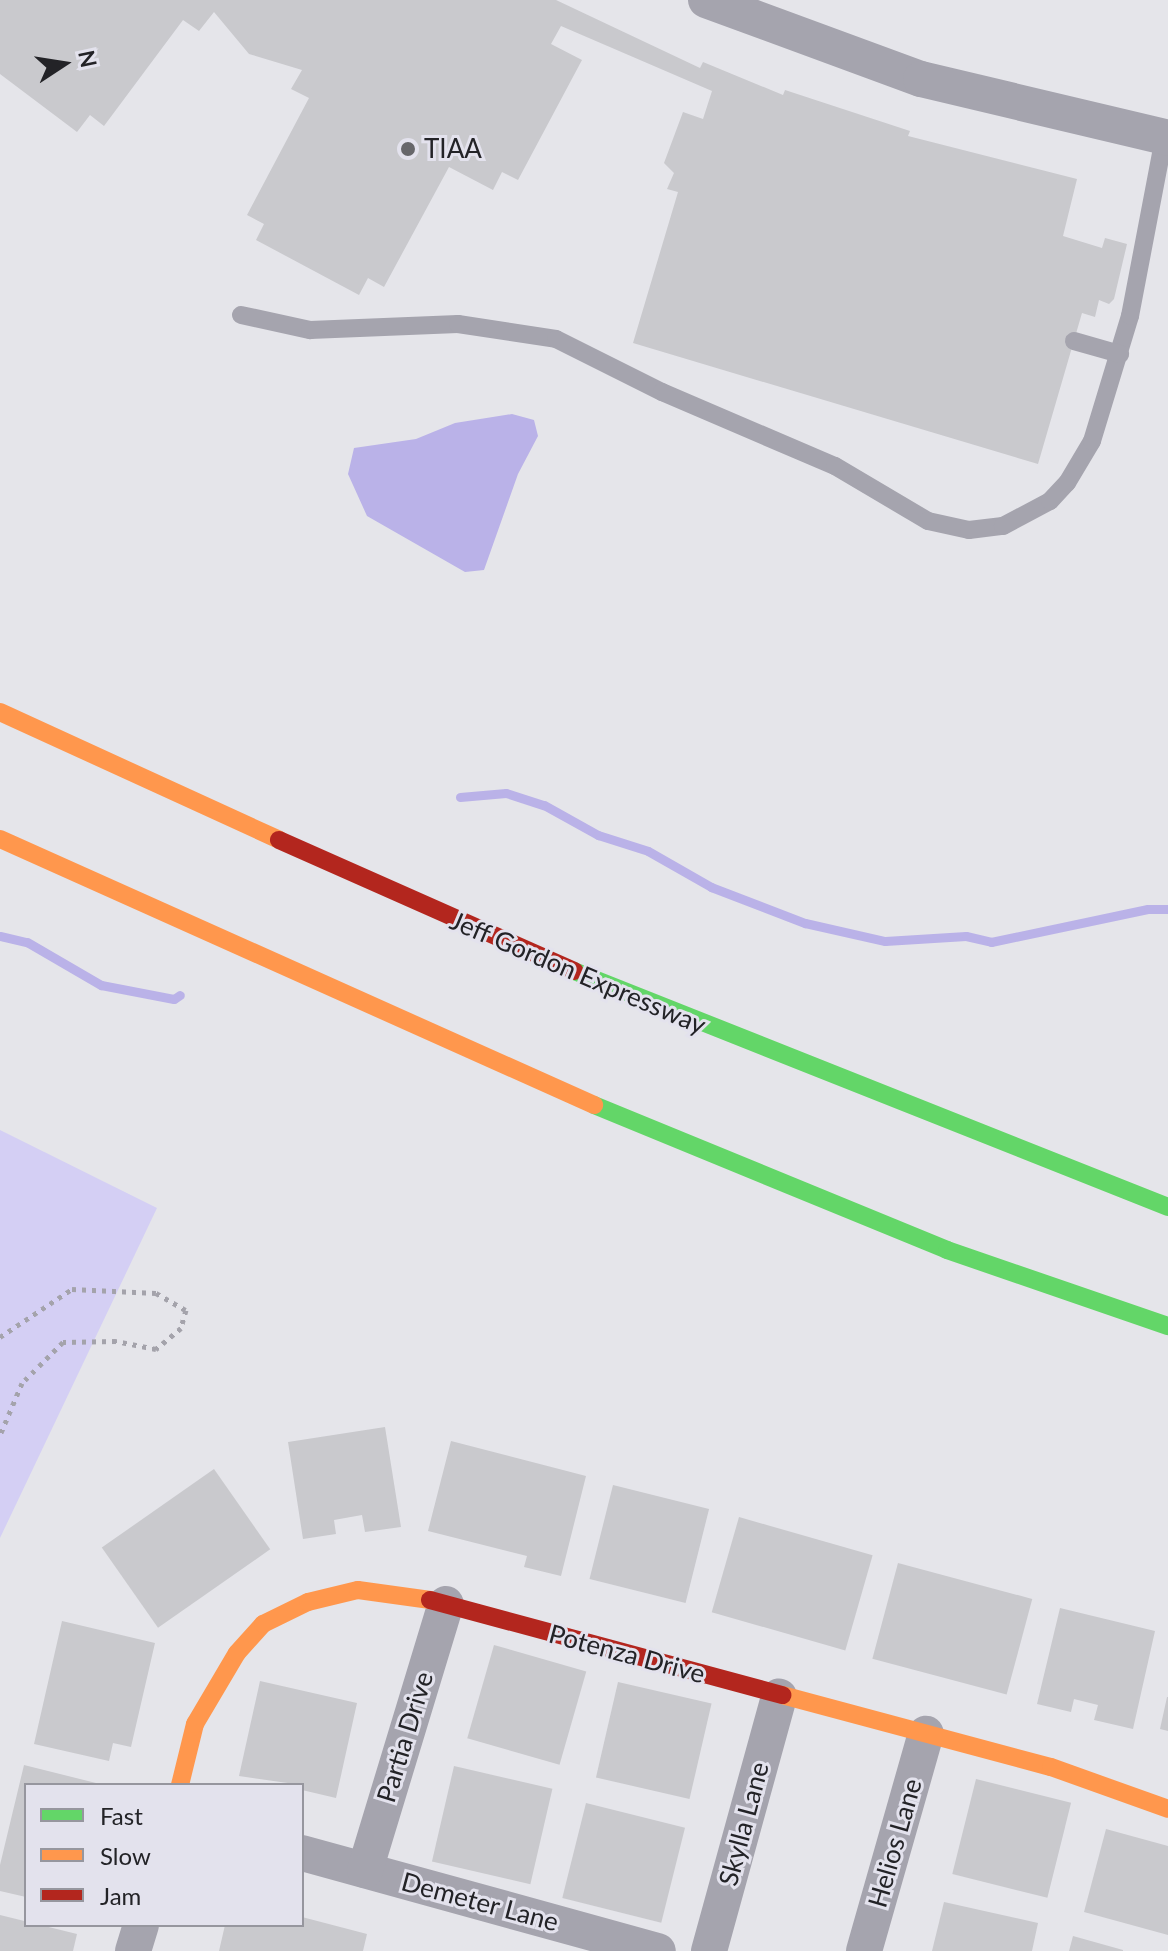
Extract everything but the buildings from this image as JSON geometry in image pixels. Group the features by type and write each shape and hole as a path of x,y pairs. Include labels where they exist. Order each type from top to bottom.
{"main road":[{"name":"Jeff Gordon Expressway","path":"0,712 490,936 751,1046 1168,1207"},
{"path":"0,839 492,1063 947,1250 1168,1326"},
{"name":"Potenza Drive","path":"180,1783 195,1724 237,1653 263,1624 308,1602 358,1590 446,1604 1051,1767 1168,1809"}],"street":[{"path":"706,0 921,79 1166,138"},
{"name":"Partia Drive","path":"365,1870 446,1604"},
{"name":"Skylla Lane","path":"709,1951 779,1696"},
{"name":"Helios Lane","path":"864,1951 926,1734"},
{"name":"Demeter Lane","path":"304,1854 658,1951"},
{"path":"133,1951 140,1927"}],"lane":[{"path":"241,315 310,330 458,324 556,339 662,392 826,461 928,521 969,530 1019,520 1067,483 1092,441 1120,354 1166,138"},
{"path":"1074,341 1120,354"}],"path":[{"path":"0,1337 72,1289 156,1293 186,1310 181,1328 156,1349 116,1341 63,1342 22,1383 0,1435"}],"shaded area":[{"path":"512,414 534,420 538,436 518,474 484,570 465,572 367,516 348,474 354,448 416,439 455,423"},
{"path":"0,1130 157,1208 0,1538"}],"waterway":[{"path":"460,797 506,793 544,805 598,835 648,851 711,887 805,923 885,941 966,936 991,942 1148,909 1168,909"},
{"path":"0,936 27,942 101,985 174,999 180,995"}],"traffic: fast":[{"path":"574,971 1168,1207"},
{"path":"594,1105 947,1250 1168,1326"}],"traffic: slow":[{"path":"0,712 279,840"},
{"path":"0,839 594,1105"},
{"path":"180,1783 195,1724 237,1653 263,1624 308,1602 358,1590 430,1600"},
{"path":"782,1695 1051,1767 1168,1809"}],"traffic: jam":[{"path":"279,840 574,971"},
{"path":"430,1600 782,1695"}],"place":[{"name":"TIAA","path":"408,149"}]}
